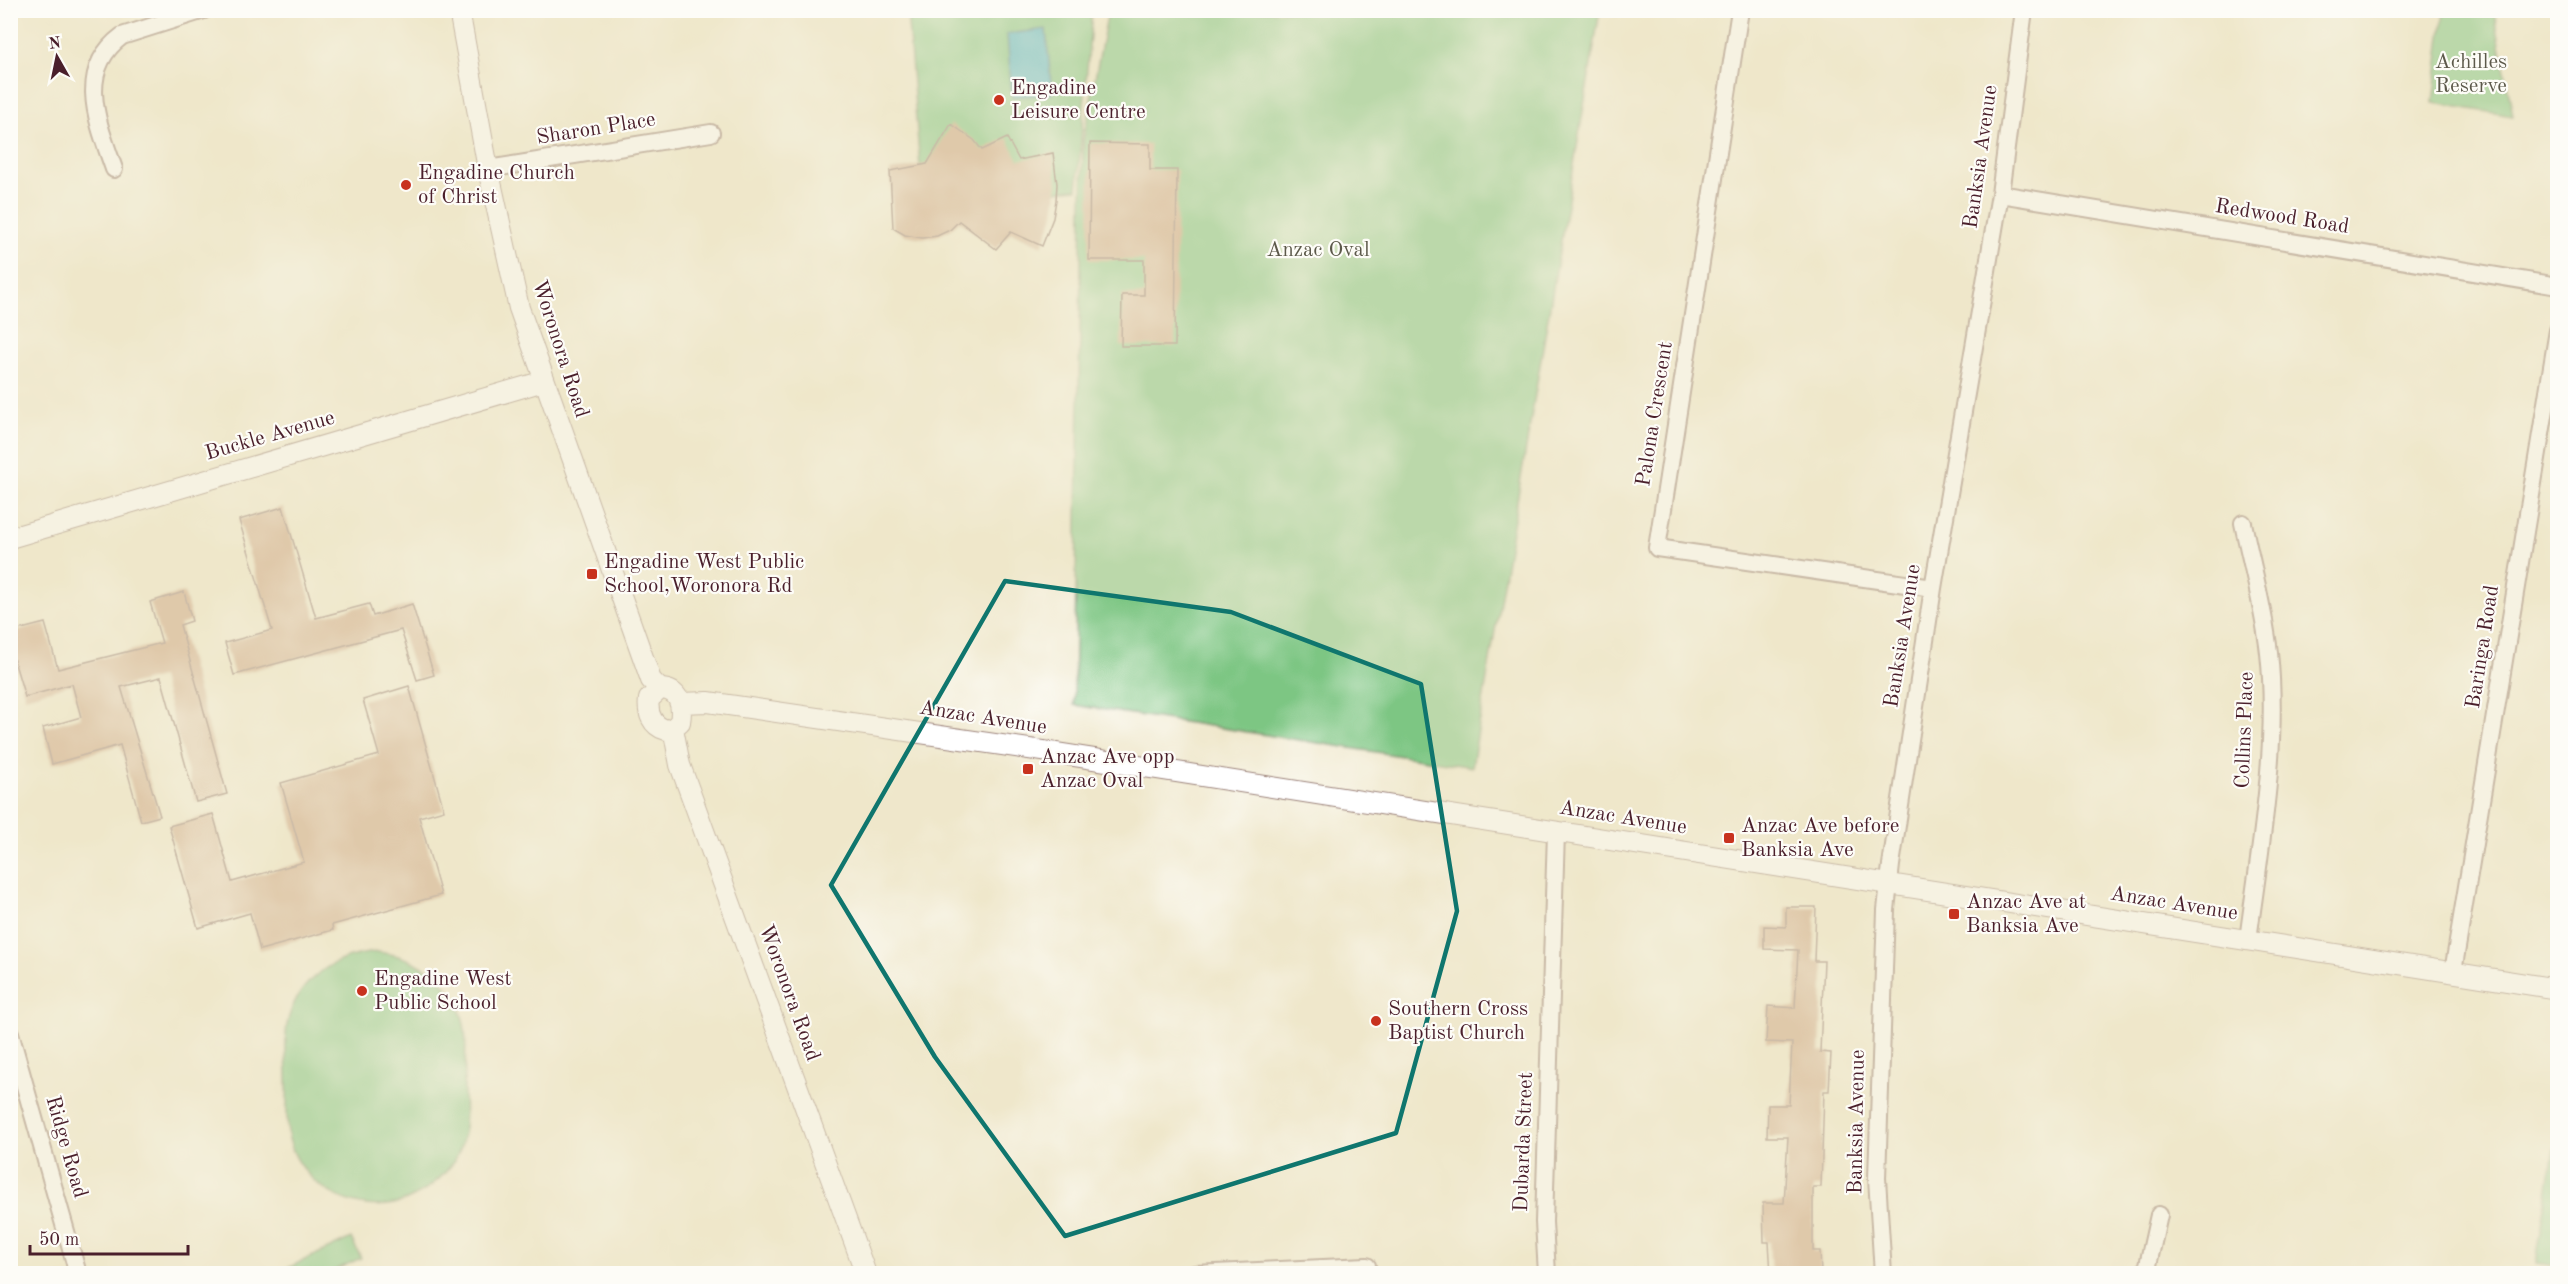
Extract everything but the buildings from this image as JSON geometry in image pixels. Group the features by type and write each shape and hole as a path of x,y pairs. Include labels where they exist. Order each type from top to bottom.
{"street":[{"path":"114,169 96,108 94,72 100,57 111,44 122,36 204,10"},
{"name":"Woronora Road","path":"459,10 488,169 519,308 651,680 660,689"},
{"name":"Palona Crescent","path":"1740,10 1657,548 1933,588"},
{"name":"Banksia Avenue","path":"1883,1274 1877,1178 1888,884 1933,588 2000,194 2024,10"},
{"name":"Sharon Place","path":"488,169 711,133"},
{"name":"Redwood Road","path":"2000,194 2558,286"},
{"name":"Baringa Road","path":"2453,972 2558,330"},
{"name":"Buckle Avenue","path":"10,538 544,381"},
{"name":"Collins Place","path":"2244,523 2269,651 2271,687 2267,794 2248,940"},
{"path":"660,689 676,694 680,703 680,722 672,728 661,729 650,716 649,699 660,689"},
{"name":"Anzac Avenue","path":"680,703 708,702 884,727 2558,988"},
{"name":"Woronora Road","path":"672,728 680,765 866,1274"},
{"name":"Dubarda Street","path":"1547,1274 1544,1222 1556,832"},
{"name":"Ridge Road","path":"10,1033 78,1274"},
{"path":"2146,1274 2159,1215"},
{"path":"1194,1274 1367,1266"}],"highlighted area":[{"path":"1005,581 1231,612 1421,684 1457,911 1396,1133 1065,1236 935,1057 831,885"}],"green space":[{"name":"Engadine Leisure Centre","path":"907,11 1092,11 1077,189 923,203"},
{"name":"Anzac Oval","path":"1108,11 1600,11 1472,767 1074,705 1083,140"},
{"name":"Achilles Reserve","path":"2444,11 2494,11 2513,116 2433,103"},
{"path":"378,952 409,960 423,967 446,986 461,1014 466,1050 464,1132 456,1157 439,1179 415,1196 396,1203 377,1206 357,1204 322,1187 307,1174 296,1157 288,1132 286,1046 287,1025 292,1009 308,982 333,964 347,958"},
{"path":"2554,1150 2558,1150 2557,1266 2536,1263"},
{"path":"351,1238 361,1258 329,1273 277,1273"}],"water":[{"path":"1046,29 1052,94 1012,97 1007,34"}],"place":[{"name":"Engadine Leisure Centre","path":"999,100"},
{"name":"Engadine Church of Christ","path":"406,185"},
{"name":"Engadine West Public School,Woronora Rd","path":"592,574"},
{"name":"Anzac Ave opp Anzac Oval","path":"1028,769"},
{"name":"Anzac Ave before Banksia Ave","path":"1729,838"},
{"name":"Anzac Ave at Banksia Ave","path":"1954,914"},
{"name":"Engadine West Public School","path":"362,991"},
{"name":"Southern Cross Baptist Church","path":"1376,1021"}]}
